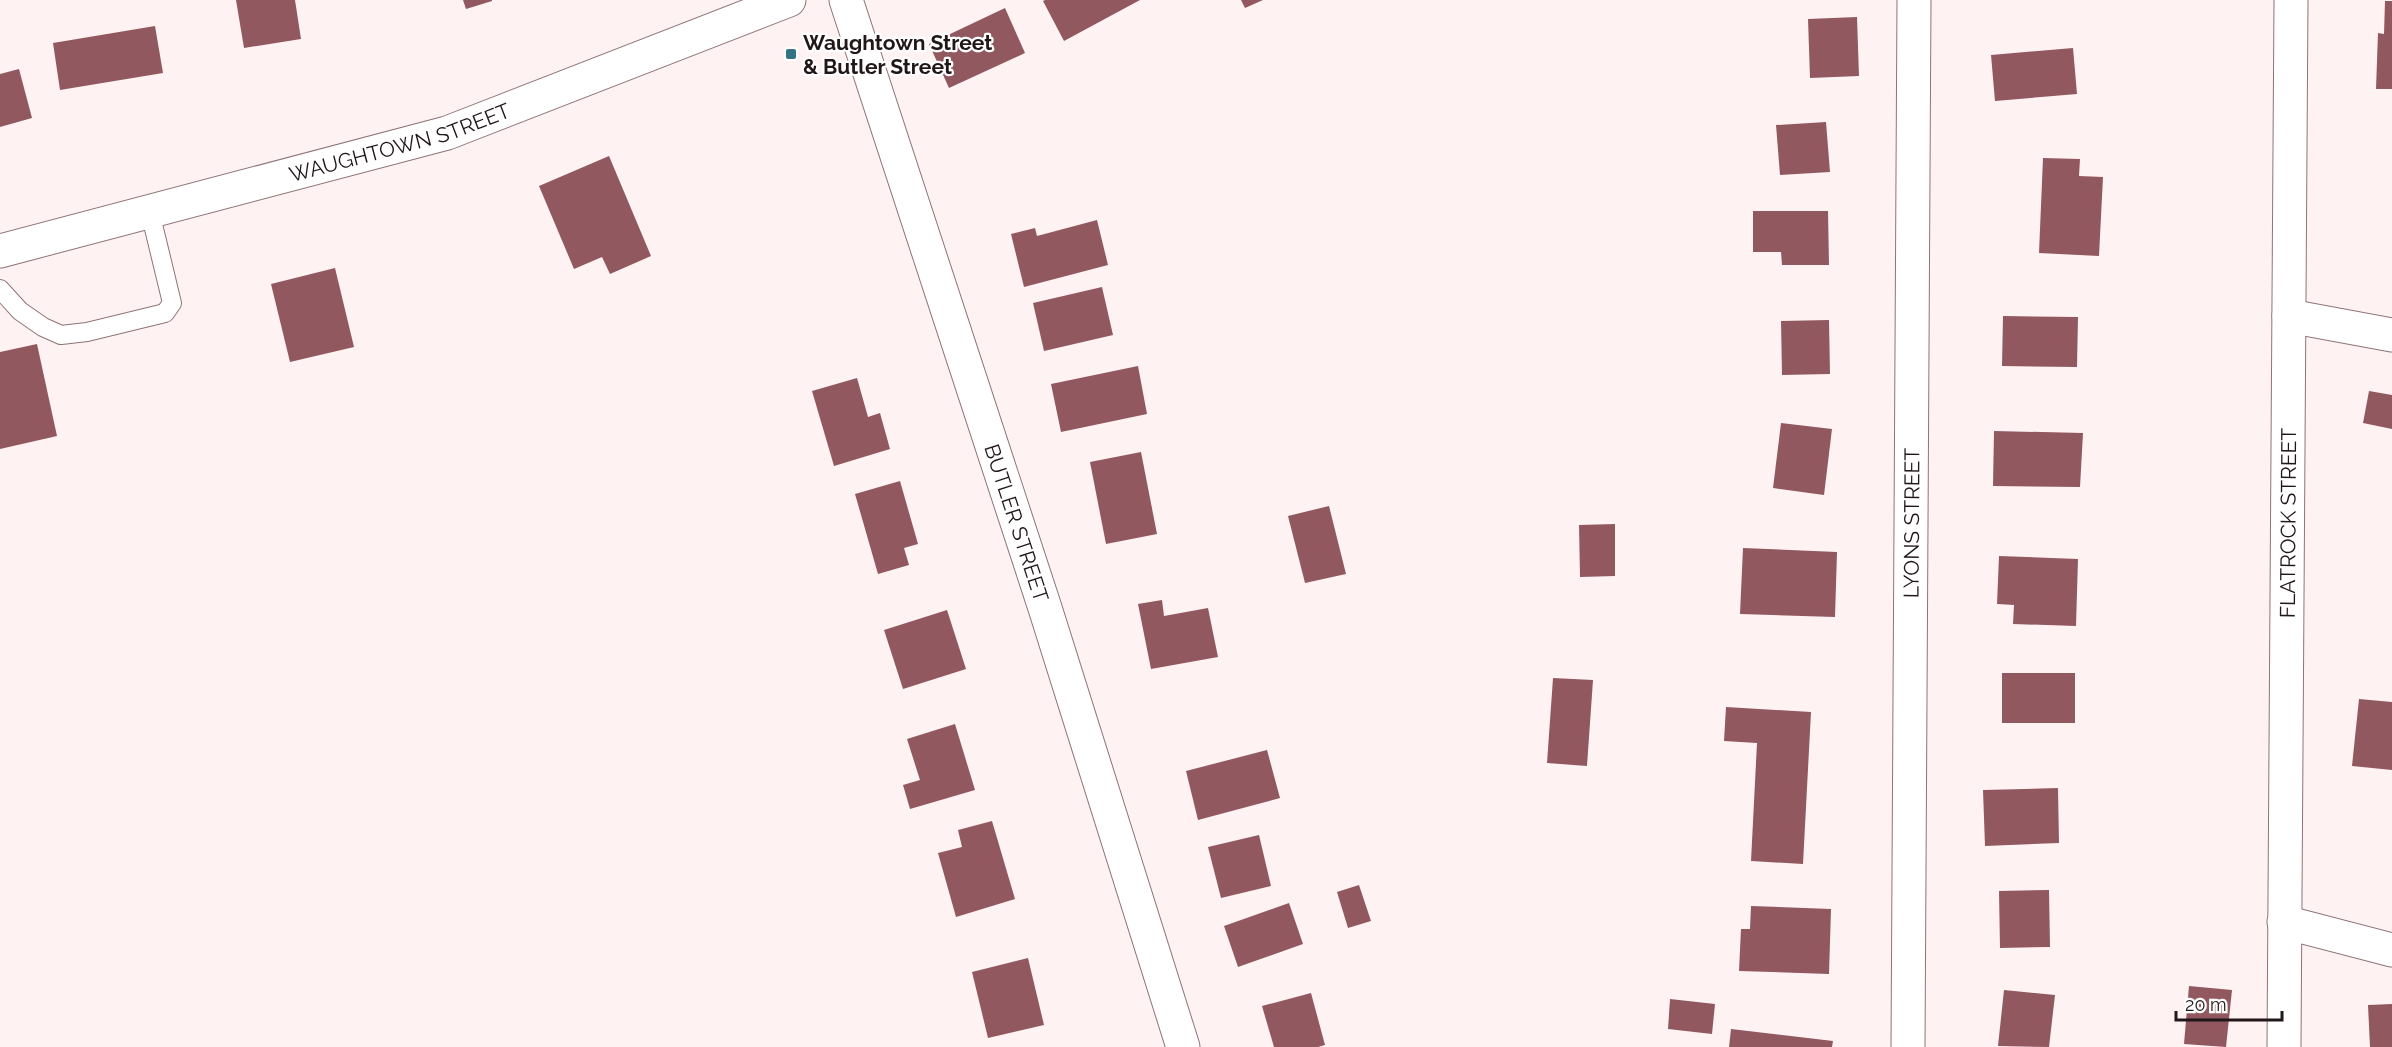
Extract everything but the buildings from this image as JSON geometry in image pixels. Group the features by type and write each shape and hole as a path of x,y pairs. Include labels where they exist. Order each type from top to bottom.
{"street":[{"name":"WAUGHTOWN STREET","path":"0,251 447,133 789,0"},
{"name":"BUTLER STREET","path":"846,0 1041,597 1183,1047"},
{"name":"LYONS STREET","path":"1908,1047 1914,0"},
{"name":"FLATROCK STREET","path":"2284,1047 2291,0"},
{"path":"2289,316 2392,335"},
{"path":"2284,922 2392,950"}],"lane":[{"path":"0,289 20,311 43,327 61,335 87,332 165,313 172,303 150,212"}],"place":[{"name":"Waughtown Street & Butler Street","path":"791,54"}]}
